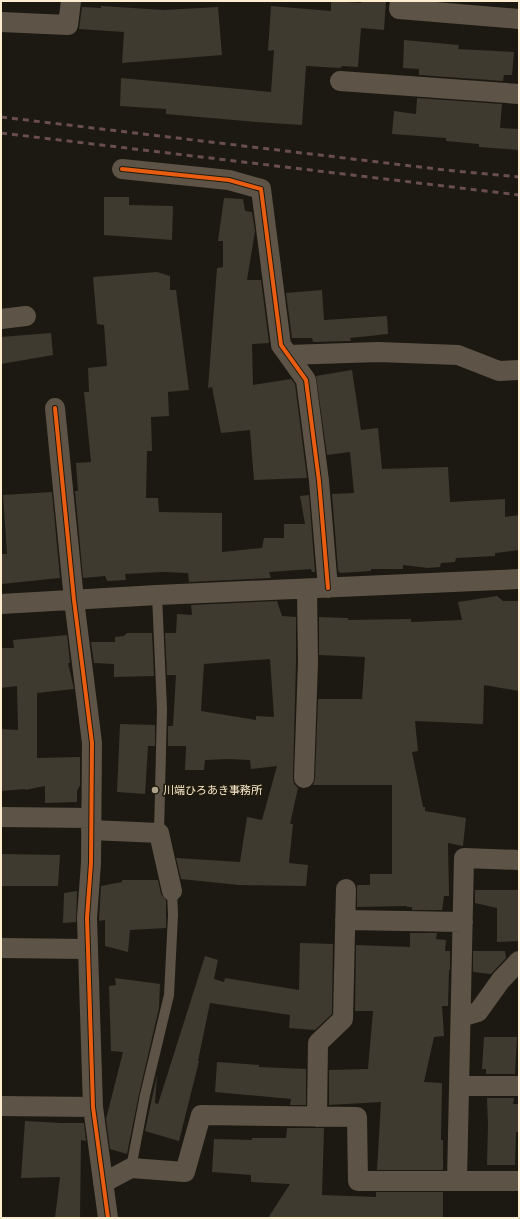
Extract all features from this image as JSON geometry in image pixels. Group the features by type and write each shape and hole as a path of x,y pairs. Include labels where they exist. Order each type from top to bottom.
{"street":[{"path":"1,22 68,25 71,1"},
{"path":"400,1 399,9 519,19"},
{"path":"340,81 519,94"},
{"path":"122,169 229,180 261,189 281,345 306,380 319,481 328,588"},
{"path":"1,319 26,316"},
{"path":"288,354 378,352 458,355 499,371 519,370"},
{"path":"55,408 74,600 92,743 91,863 86,918 93,1106 108,1218"},
{"path":"1,604 157,595 519,579"},
{"path":"304,778 308,662 307,589"},
{"path":"1,818 91,824 159,833 172,891"},
{"path":"458,1181 464,858 519,860"},
{"path":"317,1117 318,1043 343,1019 346,889"},
{"path":"345,920 463,922"},
{"path":"1,948 88,949"},
{"path":"461,1017 478,1012 501,980 519,961"},
{"path":"459,1086 519,1086"},
{"path":"1,1106 93,1106"},
{"path":"103,1183 131,1168 185,1172 200,1115 357,1117 358,1181 519,1181"}],"lane":[{"path":"157,595 162,709 159,833"},
{"path":"131,1168 145,1095 169,995 173,915 172,891"}],"building":[{"path":"331,1 361,3 362,1 386,1 384,30 361,28 358,67 342,66 341,68 306,66 302,125 166,114 166,109 120,106 121,78 271,92 274,50 268,51 271,6 331,11"},
{"path":"101,6 164,10 218,7 222,55 122,63 124,32 79,29 82,7 101,8"},
{"path":"404,40 459,45 458,49 514,52 512,75 504,75 503,81 419,75 419,69 403,68"},
{"path":"417,98 502,104 500,128 519,129 519,150 479,147 479,144 446,141 446,138 392,134 394,111 416,114"},
{"path":"104,197 129,197 129,205 173,206 172,240 104,235"},
{"path":"224,198 243,199 245,211 252,212 255,231 247,280 261,280 269,343 252,344 253,385 291,379 295,384 307,478 254,480 250,430 221,433 212,387 208,388 217,268 223,267 223,241 218,241"},
{"path":"157,272 170,276 170,290 176,290 189,390 168,392 169,416 151,417 152,451 147,451 146,498 158,498 159,512 222,513 222,552 262,548 264,538 284,538 284,524 305,524 300,496 309,495 315,572 312,572 311,569 269,572 271,578 189,582 188,573 163,572 125,574 126,580 107,581 105,576 83,578 75,491 78,491 76,463 91,462 84,392 89,392 88,368 107,366 104,325 97,324 93,277"},
{"path":"322,290 324,320 387,316 388,334 350,338 351,341 313,342 312,338 292,338 286,293"},
{"path":"51,333 53,355 1,364 1,337"},
{"path":"352,370 361,430 378,428 382,469 448,467 450,502 505,499 505,517 519,515 519,550 495,553 495,556 456,558 455,562 441,563 440,567 428,568 403,565 403,569 371,569 371,571 340,573 338,570 332,494 354,493 350,452 327,455 316,376"},
{"path":"52,492 60,578 1,584 1,554 7,554 3,495"},
{"path":"497,596 503,601 519,601 519,691 484,685 483,724 415,721 418,751 412,752 425,811 466,818 463,846 448,843 449,896 444,896 442,910 412,910 412,907 407,906 357,907 357,885 370,885 370,874 392,874 392,785 313,785 315,778 318,699 362,699 365,657 319,655 319,617 348,618 348,620 411,619 411,622 462,620 458,602"},
{"path":"277,601 282,616 296,617 293,778 294,784 298,788 290,824 293,824 289,863 308,865 306,886 239,885 181,879 176,858 240,862 247,817 262,820 277,766 251,769 250,760 205,760 204,770 185,770 186,746 168,746 168,726 173,726 176,675 167,675 165,633 176,633 177,614 192,615 191,605","holes":["270,659 274,717 256,716 256,720 201,711 204,664"]},
{"path":"127,633 152,633 154,676 114,677 114,664 94,663 91,642 115,642 115,637 124,636"},
{"path":"67,635 70,663 68,663 74,689 37,693 37,758 80,757 80,785 77,791 77,802 45,803 45,786 25,790 1,791 1,729 18,730 17,686 1,688 1,648 14,648 13,640"},
{"path":"120,724 155,725 155,746 148,746 145,794 117,792"},
{"path":"1,854 60,855 58,886 1,886"},
{"path":"122,880 158,880 161,894 166,900 166,928 130,930 128,952 105,946 105,920 99,921 101,886 122,882"},
{"path":"475,890 519,890 519,941 497,942 497,908 475,903"},
{"path":"77,891 76,922 63,923 64,893"},
{"path":"410,933 437,933 436,939 446,940 445,951 450,951 448,1006 442,1006 444,1036 434,1037 424,1082 442,1083 441,1140 443,1140 443,1170 377,1170 381,1102 329,1105 329,1070 368,1069 373,1011 355,1011 356,945 410,947"},
{"path":"300,943 333,944 332,1014 315,1030 289,1028 290,1015 210,1003 199,1061 179,1141 145,1131 157,1075 155,1103 158,1104 205,956 218,960 214,979 224,982 225,978 299,990"},
{"path":"473,951 505,951 506,958 491,974 473,972"},
{"path":"115,978 160,984 159,1008 127,1154 110,1149 106,1119 123,1052 111,1051 109,986 116,985"},
{"path":"484,1037 517,1037 515,1074 486,1074 486,1069 482,1069"},
{"path":"217,1062 259,1065 259,1067 306,1069 306,1105 290,1105 291,1099 215,1092"},
{"path":"487,1098 514,1098 513,1104 519,1104 519,1132 516,1132 515,1165 487,1165"},
{"path":"25,1121 84,1123 86,1141 81,1140 80,1218 55,1218 60,1177 21,1178"},
{"path":"287,1128 324,1128 322,1195 376,1197 376,1192 443,1192 443,1218 268,1218 290,1184 251,1182 251,1175 212,1172 214,1139 252,1140 252,1138 286,1138"}],"railway":[{"path":"1,117 445,170 519,177"},
{"path":"1,133 519,195"}],"cycle path":[{"path":"122,169 229,180 261,189 281,345 306,380 319,481 328,588"},
{"path":"55,408 74,600 92,743 91,863 87,918 93,1107 108,1218"}],"place":[{"name":"川端ひろあき事務所","path":"155,790"}]}
